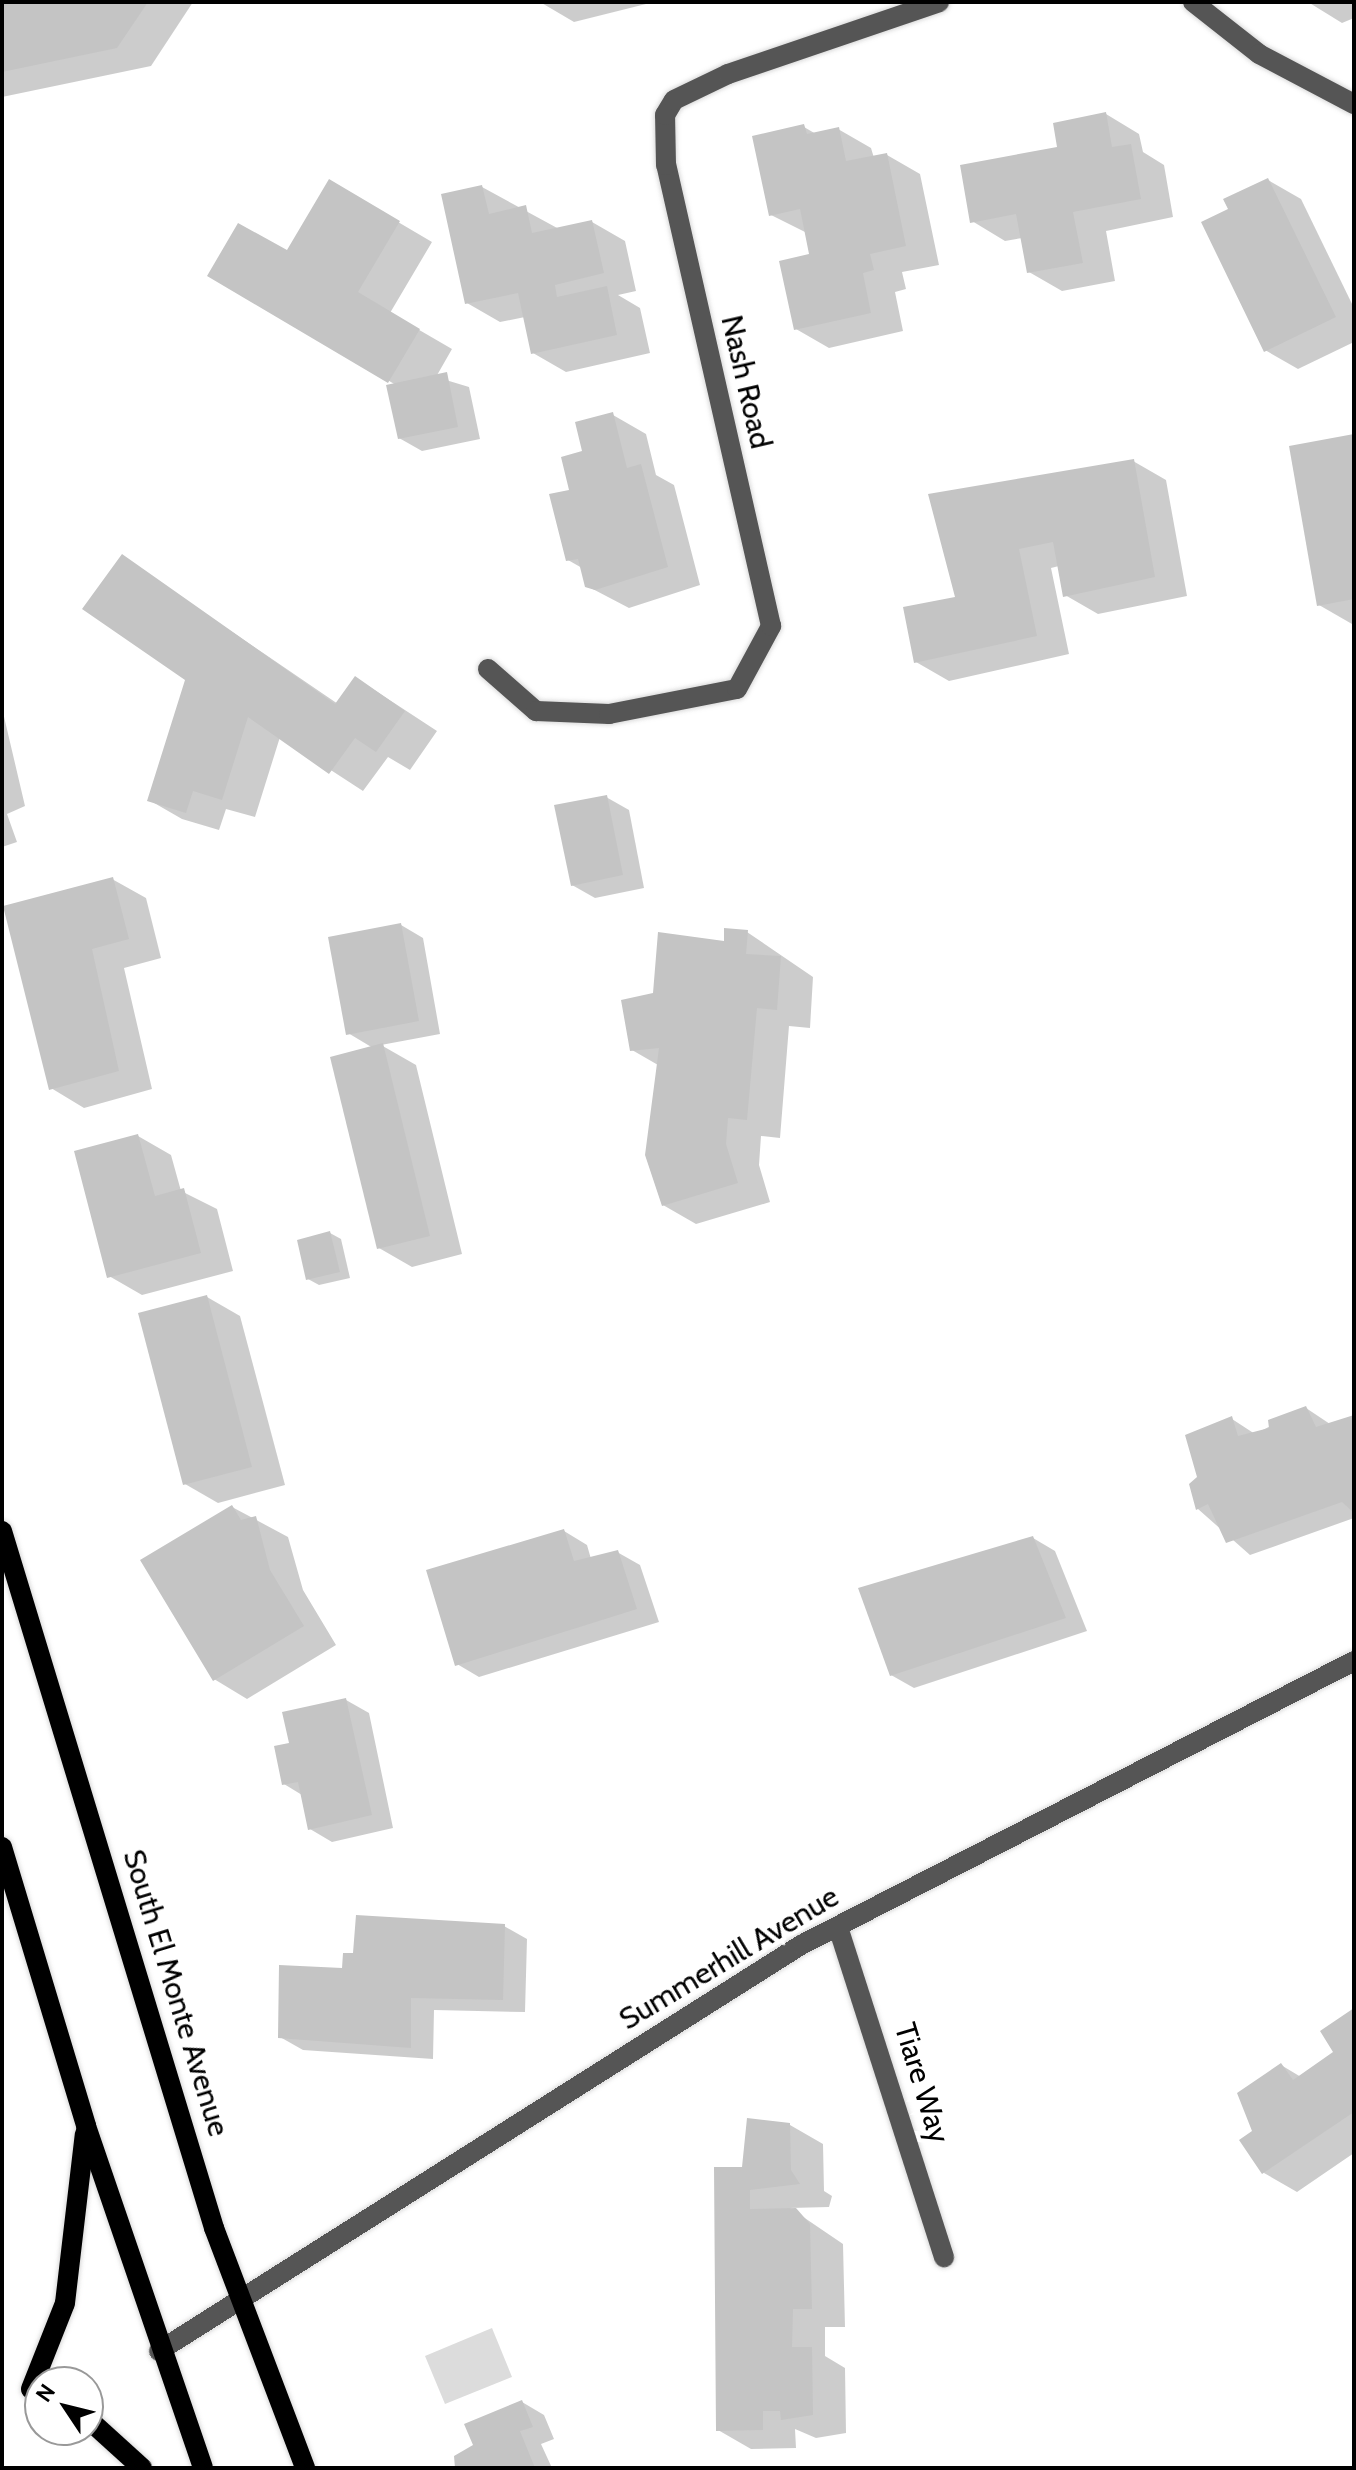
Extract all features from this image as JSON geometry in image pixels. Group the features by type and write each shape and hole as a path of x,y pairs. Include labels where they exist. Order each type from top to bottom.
{"main road":[{"name":"South El Monte Avenue","path":"2,1531 214,2228 242,2293 305,2468"},
{"path":"2,1847 86,2126 159,2351 203,2468"},
{"path":"40,2366 65,2303 86,2126"},
{"path":"104,2434 142,2468"}],"street":[{"name":"Nash Road","path":"488,669 536,711 609,714 737,689 771,626 666,165 665,115 674,100 728,74 939,2"},
{"path":"1193,2 1259,54 1354,104"},
{"name":"Summerhill Avenue","path":"159,2351 242,2293 838,1927 947,1865 1354,1661"},
{"name":"Tiare Way","path":"838,1927 944,2257"}],"shaded area":[{"path":"492,2328 512,2377 445,2404 425,2356"}],"building":[{"path":"2,2 148,2 117,48 2,72"},
{"path":"1106,112 1112,147 1131,144 1141,199 1073,212 1083,263 1027,273 1016,214 970,223 960,165 1057,147 1053,123"},
{"path":"804,124 807,134 839,127 846,161 887,153 906,246 870,254 874,270 863,273 871,313 794,330 779,261 809,254 800,209 769,216 752,136"},
{"path":"1268,178 1336,317 1264,352 1201,222 1228,209 1223,199"},
{"path":"329,179 400,221 358,292 420,329 388,383 207,276 238,223 287,250"},
{"path":"482,185 489,214 526,205 532,233 592,220 604,273 555,285 557,297 607,286 617,335 531,354 518,293 465,304 441,194"},
{"path":"447,372 458,427 398,439 386,385"},
{"path":"613,412 627,468 641,464 668,567 595,590 585,587 578,559 566,561 549,494 569,490 561,457 582,451 575,422"},
{"path":"1354,434 1354,599 1317,606 1289,446"},
{"path":"1134,459 1155,577 1063,597 1053,542 1019,549 1037,636 914,663 903,607 955,597 928,494"},
{"path":"122,554 335,704 355,676 405,711 376,752 355,738 329,774 248,717 222,800 193,791 186,813 147,801 185,680 82,609"},
{"path":"607,795 623,875 571,886 554,805"},
{"path":"113,877 129,939 92,949 119,1071 49,1090 3,906"},
{"path":"401,923 419,1021 346,1035 328,937"},
{"path":"724,928 748,930 746,954 781,956 777,1010 757,1008 747,1120 728,1118 726,1144 738,1183 662,1206 645,1155 659,1048 630,1051 621,1000 653,993 658,932 724,941"},
{"path":"383,1043 430,1236 377,1249 330,1057"},
{"path":"138,1134 155,1196 184,1188 201,1253 107,1278 74,1151"},
{"path":"330,1231 340,1272 306,1280 297,1240"},
{"path":"207,1295 252,1467 183,1485 138,1313"},
{"path":"1306,1406 1316,1427 1354,1415 1354,1513 1342,1502 1226,1543 1208,1504 1196,1510 1189,1484 1197,1477 1185,1435 1232,1416 1238,1436 1269,1428 1268,1420"},
{"path":"232,1505 241,1520 256,1516 270,1570 304,1626 213,1681 140,1560"},
{"path":"564,1529 574,1561 618,1550 637,1609 455,1666 426,1570"},
{"path":"1033,1536 1066,1618 890,1676 858,1588"},
{"path":"346,1698 372,1815 308,1830 298,1782 282,1785 274,1746 289,1743 282,1712"},
{"path":"356,1915 505,1924 503,2000 411,1998 411,2048 278,2038 279,1965 342,1968 343,1953 353,1953"},
{"path":"1354,2008 1354,2112 1262,2174 1239,2140 1252,2131 1237,2093 1281,2063 1293,2080 1333,2052 1320,2031"},
{"path":"747,2118 790,2123 791,2170 800,2184 750,2190 750,2209 796,2208 810,2224 812,2309 793,2309 792,2347 812,2347 813,2415 781,2420 780,2411 763,2411 763,2430 716,2431 714,2167 742,2167"},
{"path":"522,2400 533,2427 520,2431 535,2468 455,2468 454,2456 473,2445 464,2424"}]}
